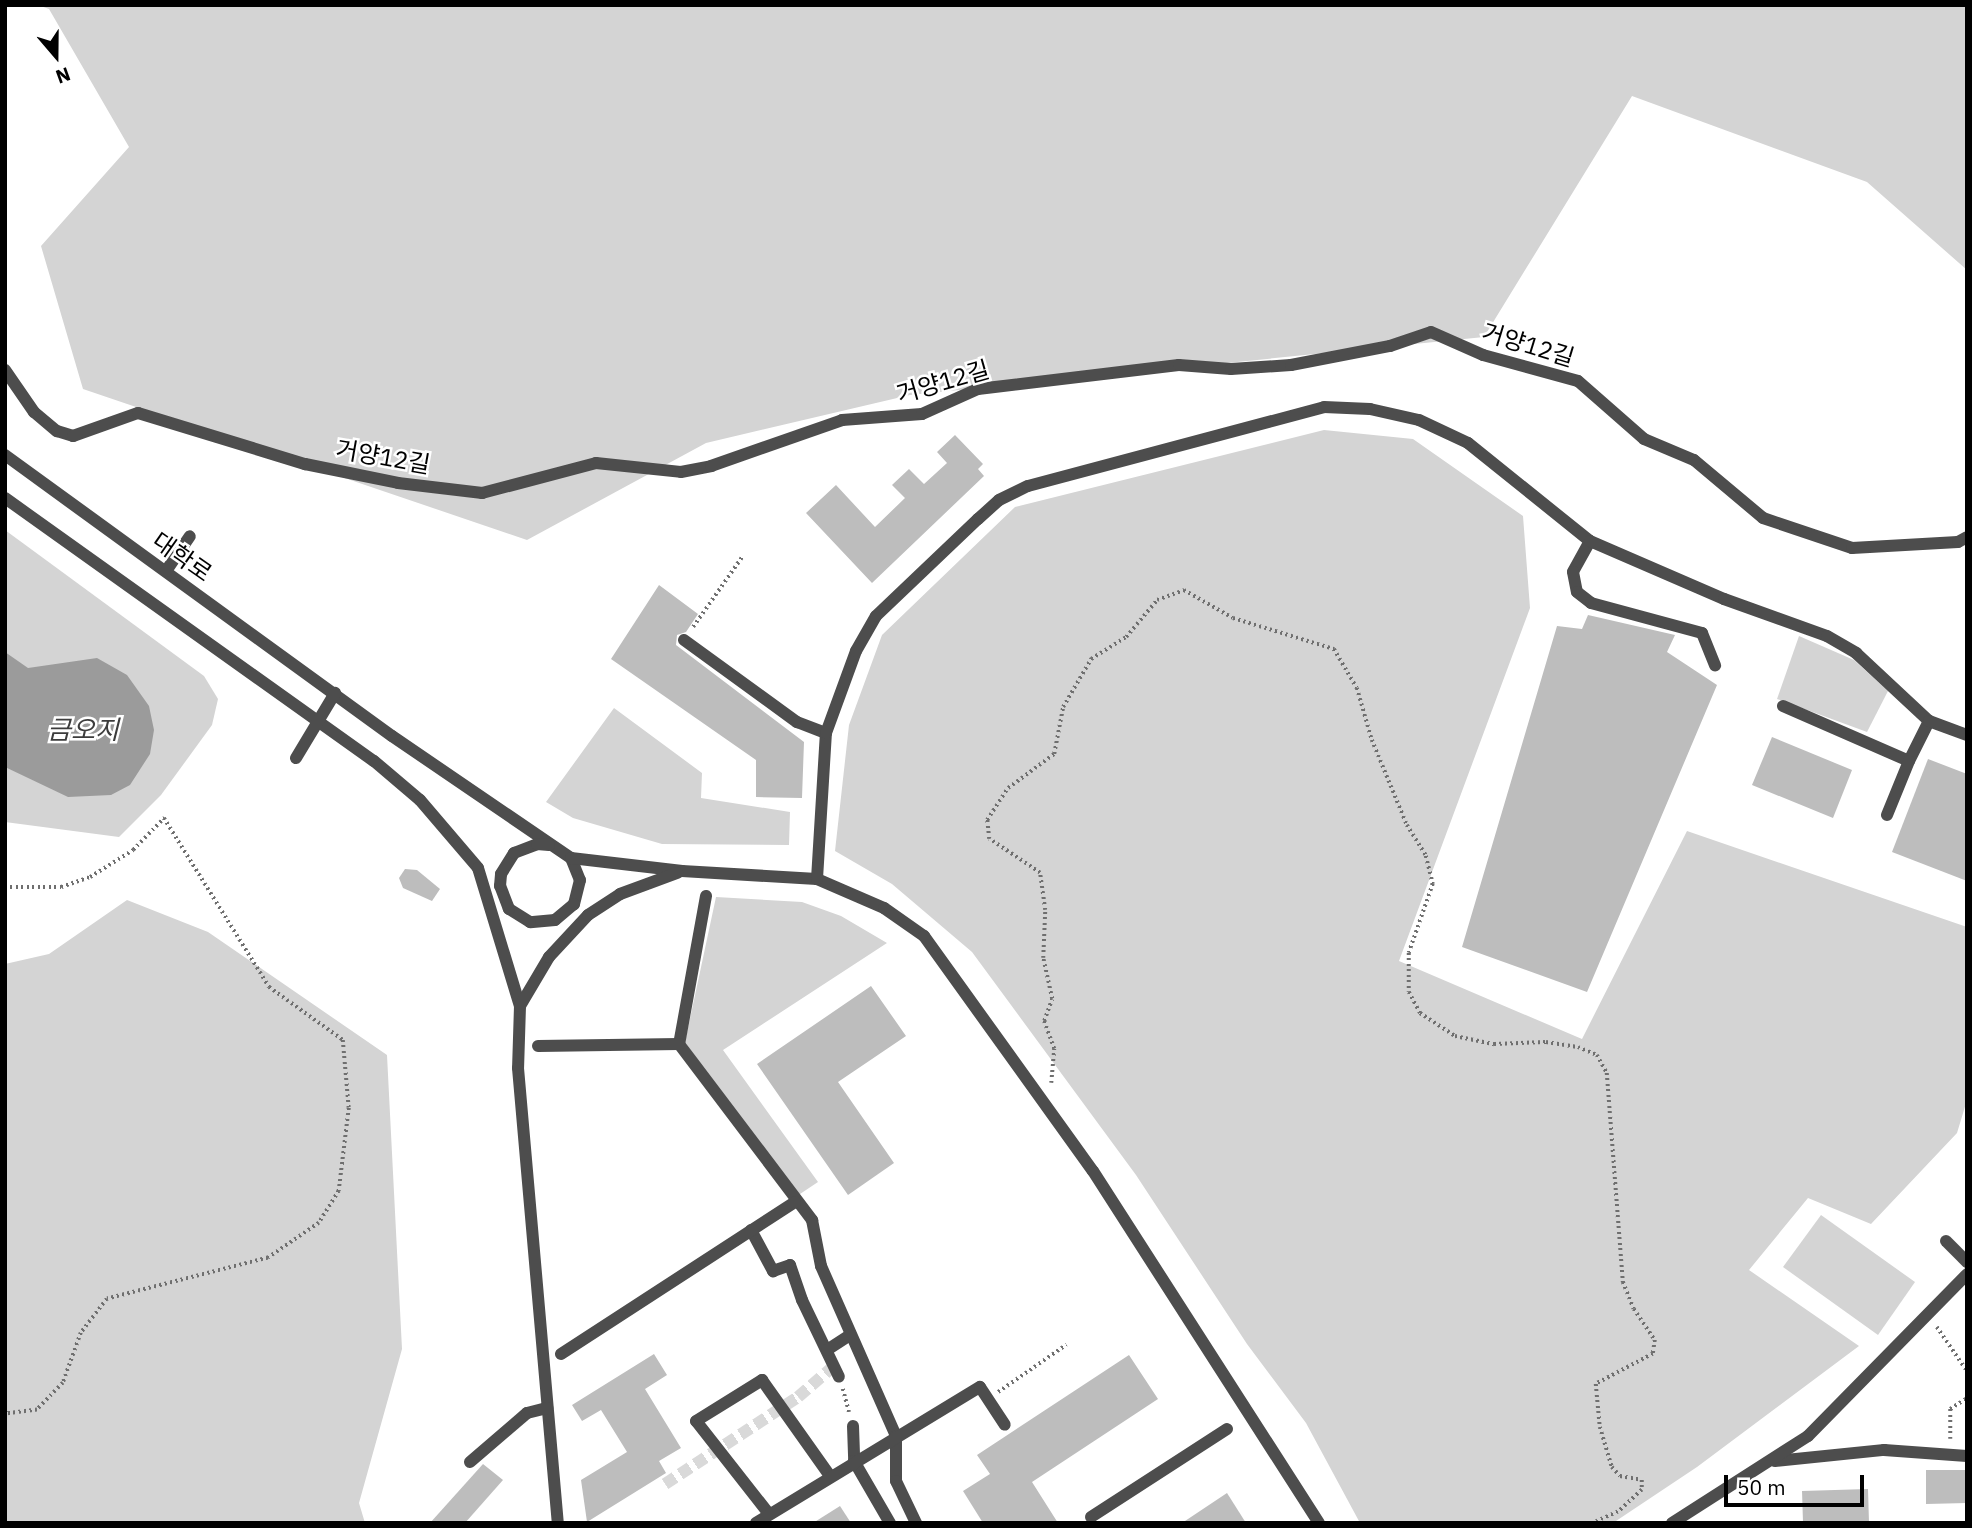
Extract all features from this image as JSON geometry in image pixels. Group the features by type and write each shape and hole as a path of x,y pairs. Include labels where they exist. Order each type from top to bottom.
{"street":[{"name":"거양12길","path":"5,370 34,412 57,430 74,436 138,413 305,464 398,483 482,493 596,463 681,472 701,468 842,419 922,414 978,389 1179,365 1231,369 1291,365 1390,346 1431,332 1483,355 1578,381 1644,439 1694,460 1763,518 1852,548 1958,542 1967,537"},
{"path":"817,879 826,733 844,677 876,616 999,500 1028,486 1310,411 1370,409 1444,432 1468,443 1590,541 1724,599 1827,636 1856,653 1929,721 1967,735"},
{"name":"대학로","path":"5,454 549,845"},
{"path":"5,498 317,721 420,800 519,917 530,922 555,920 566,914"},
{"path":"166,571 190,536"},
{"path":"1590,541 1573,572 1577,592 1591,603 1702,633 1715,665"},
{"path":"684,640 797,722 826,733"},
{"path":"296,758 335,693"},
{"path":"1783,706 1909,761"},
{"path":"1886,815 1929,721"},
{"path":"503,898 501,874 514,853 537,844 549,845 571,858 682,871 817,879 884,908 924,936 1093,1171 1320,1523"},
{"path":"520,1006 549,957 566,914 579,892 580,880 571,858"},
{"path":"478,868 520,1006 517,1068 558,1523"},
{"path":"549,957 588,915 620,894 682,871"},
{"path":"706,896 679,1044 795,1202 812,1220 821,1266 896,1436 897,1481 916,1523"},
{"path":"538,1046 679,1044"},
{"path":"561,1354 795,1202"},
{"path":"751,1230 773,1271 790,1265 802,1300 839,1377"},
{"path":"1945,1241 1967,1262"},
{"path":"1672,1523 1808,1436 1967,1274"},
{"path":"827,1350 850,1335"},
{"path":"769,1514 696,1421 762,1380 830,1476"},
{"path":"756,1523 854,1461 980,1387 1004,1425"},
{"path":"470,1462 527,1413 547,1408"},
{"path":"853,1426 854,1461 890,1523"},
{"path":"1091,1517 1227,1429"},
{"path":"1771,1461 1884,1450 1967,1456"}],"path":[{"path":"684,640 741,557"},
{"path":"1051,1083 1054,1049 1044,1021 1052,999 1043,958 1045,910 1040,873 989,839 986,820 1008,788 1054,754 1063,707 1091,659 1126,637 1157,600 1185,590 1233,618 1334,649 1357,688 1372,740 1407,825 1426,856 1433,884 1409,953 1409,992 1420,1013 1455,1036 1494,1044 1546,1041 1578,1047 1597,1055 1607,1073 1623,1282 1634,1309 1655,1340 1653,1354 1596,1384 1600,1427 1612,1467 1620,1476 1642,1480 1642,1490 1618,1512 1593,1523"},
{"path":"5,887 61,887 90,877 133,850 164,818 269,987 344,1040 349,1108 339,1191 319,1223 268,1258 107,1299 81,1333 63,1383 37,1410 5,1414"},
{"path":"1936,1325 1967,1371"},
{"path":"988,1398 1066,1345"},
{"path":"839,1377 853,1426"},
{"path":"1950,1455 1951,1409 1967,1398"}],"shaded area":[{"path":"38,5 1967,5 1967,270 1867,182 1632,96 1484,337 910,395 706,443 527,540 83,389 41,246 129,147 49,9"},
{"path":"1324,430 1413,439 1523,516 1530,608 1399,961 1582,1039 1687,831 1967,927 1967,1100 1957,1133 1871,1224 1808,1198 1749,1270 1859,1346 1697,1467 1613,1523 1360,1523 1306,1423 1247,1344 1136,1175 972,952 892,884 835,851 849,725 882,635 1015,507"},
{"path":"5,530 204,676 218,699 212,725 161,795 119,837 5,822"},
{"path":"1799,636 1854,660 1888,691 1867,732 1777,699"},
{"path":"614,708 702,773 701,798 790,812 789,845 662,844 573,818 546,802"},
{"path":"716,897 802,902 841,916 887,943 723,1050 818,1182 794,1198 685,1042"},
{"path":"127,900 208,932 387,1055 402,1349 359,1503 365,1523 5,1523 5,964 49,954"},
{"path":"1821,1215 1915,1282 1878,1335 1783,1267"}],"water":[{"name":"금오지","path":"5,652 28,668 97,658 127,675 149,706 154,730 150,754 130,785 111,795 68,797 5,767"}],"building":[{"path":"955,435 983,464 978,469 984,476 872,583 806,513 836,485 875,527 905,498 892,485 909,469 924,484 947,463 937,452"},
{"path":"659,585 698,614 686,632 677,635 676,645 804,742 802,798 756,797 756,760 611,659"},
{"path":"1588,615 1675,635 1667,652 1717,685 1587,992 1462,947 1557,626 1582,629"},
{"path":"1772,737 1852,770 1833,818 1752,785"},
{"path":"1928,759 1967,774 1967,881 1892,852"},
{"path":"405,869 417,870 440,889 432,901 403,888 399,878"},
{"path":"871,986 906,1036 838,1082 894,1163 848,1195 757,1064"},
{"path":"654,1354 667,1375 645,1389 681,1448 659,1461 666,1473 587,1522 581,1480 627,1452 601,1410 582,1421 572,1405"},
{"path":"1129,1355 1158,1399 1032,1482 1058,1523 983,1523 963,1491 990,1474 977,1455"},
{"path":"483,1464 503,1480 465,1523 430,1523"},
{"path":"1926,1470 1967,1470 1967,1503 1926,1504"},
{"path":"1868,1489 1869,1523 1803,1523 1802,1491"},
{"path":"1227,1493 1246,1523 1182,1523"},
{"path":"840,1506 851,1523 813,1523"}],"tunnel":[{"path":"665,1484 798,1397 835,1365"}]}
